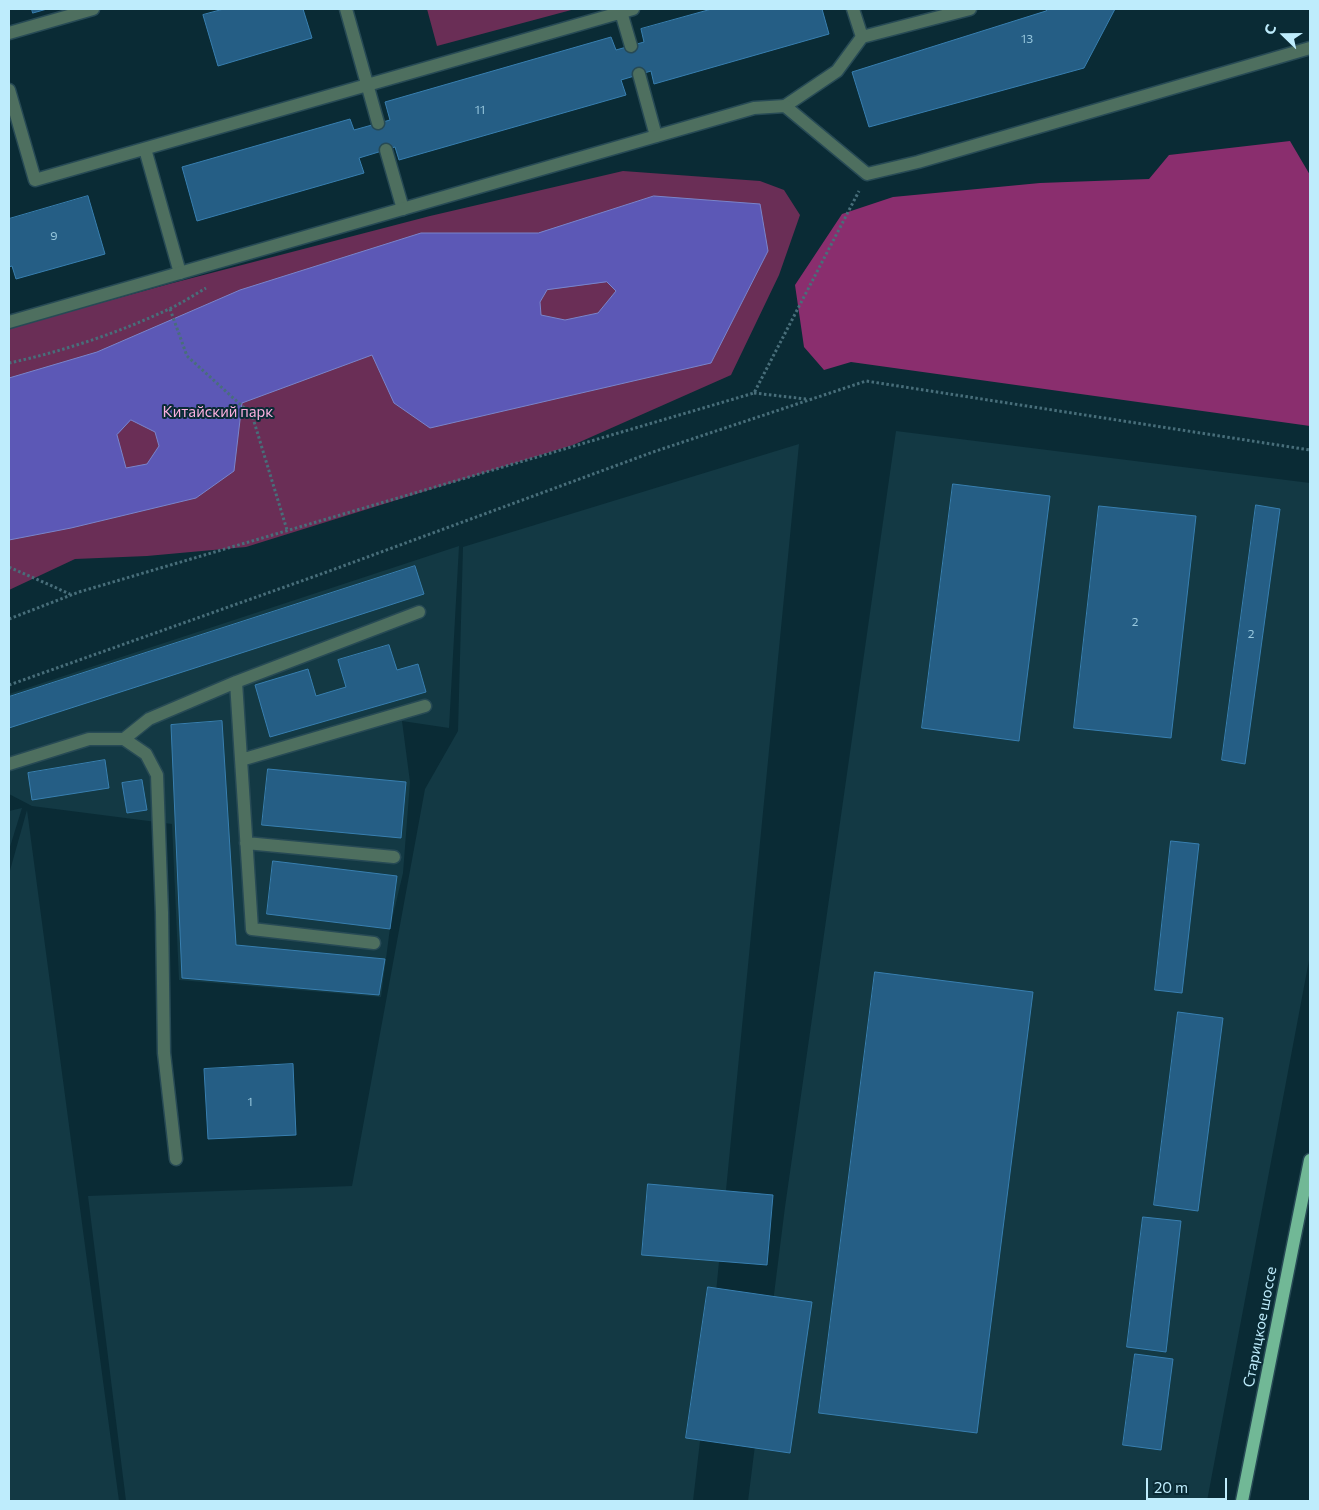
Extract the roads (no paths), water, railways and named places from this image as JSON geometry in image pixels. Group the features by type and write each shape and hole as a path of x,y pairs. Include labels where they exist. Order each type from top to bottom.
{"main road":[{"name":"Старицкое шоссе","path":"1242,1501 1310,1160"}],"street":[{"path":"9,33 93,9"},
{"path":"346,9 378,123"},
{"path":"853,9 862,37"},
{"path":"9,322 754,108 785,106 837,71 862,37 970,9"},
{"path":"10,98 35,180 627,10 631,46"},
{"path":"785,106 867,174 918,162 1310,48"},
{"path":"639,74 656,136"},
{"path":"145,149 180,273"},
{"path":"386,150 403,209"},
{"path":"124,739 149,719 236,682 419,612"},
{"path":"236,682 252,929 374,942"},
{"path":"241,760 426,706"},
{"path":"9,764 88,739 124,739 146,754 157,775 162,913 164,1053 176,1159"},
{"path":"246,842 394,857"}],"park label":[{"name":"Китайский парк","path":"218,412"}]}
